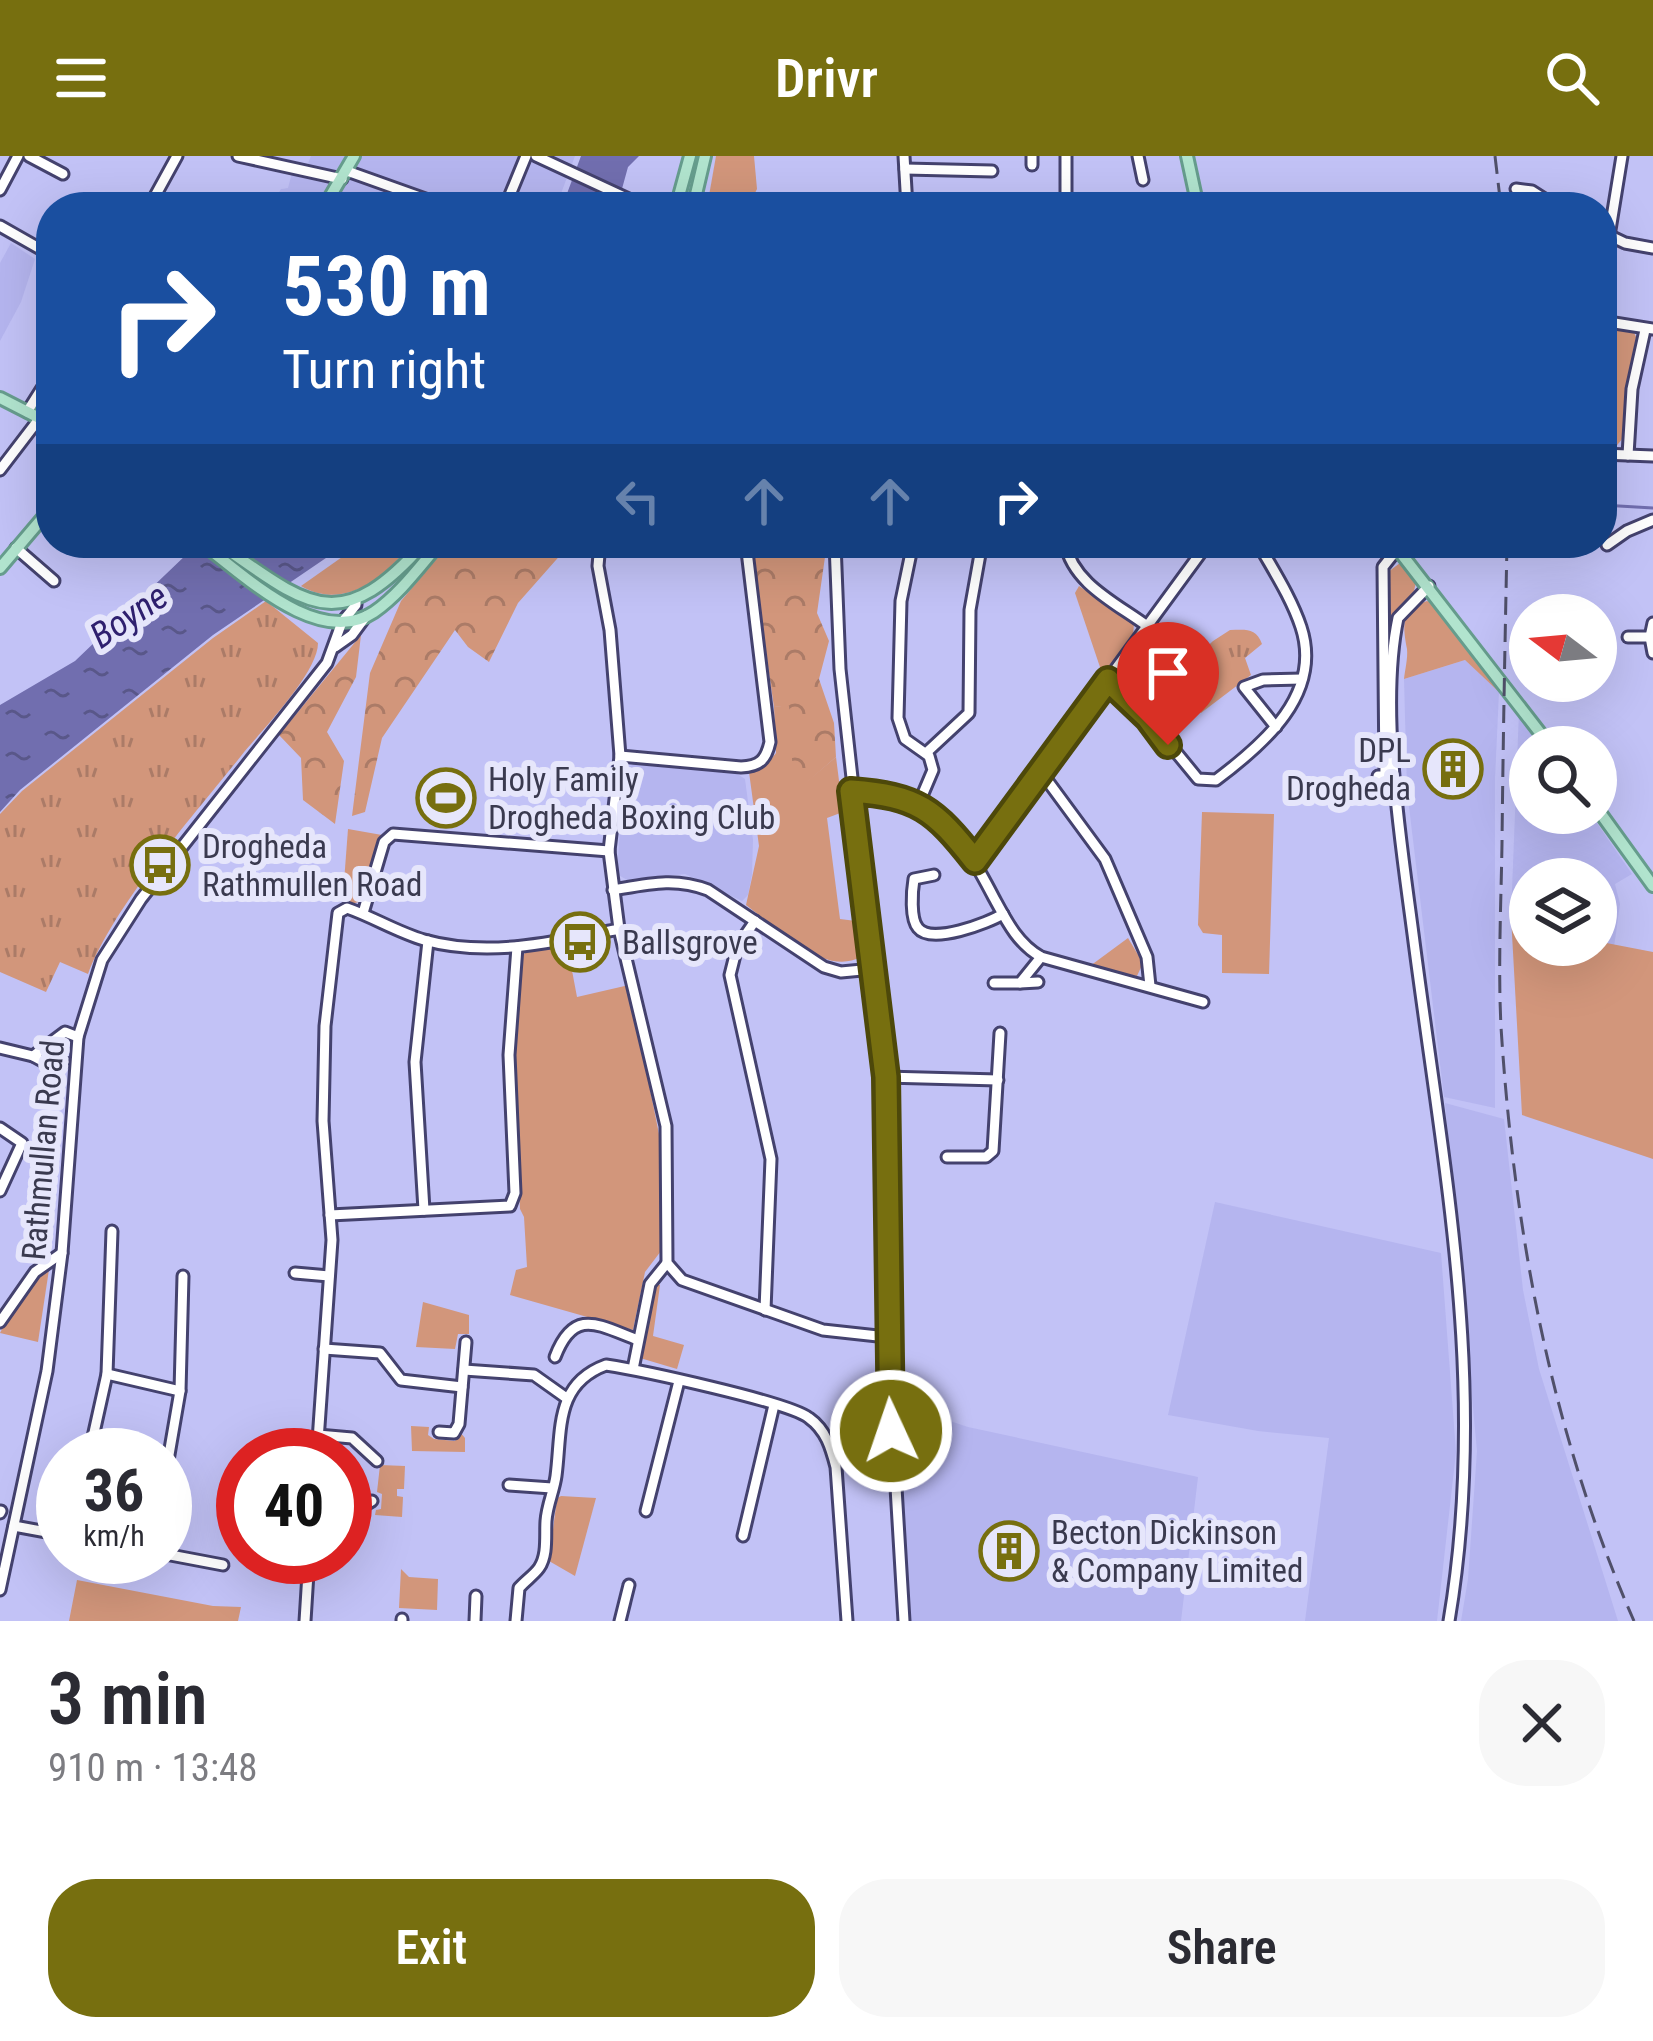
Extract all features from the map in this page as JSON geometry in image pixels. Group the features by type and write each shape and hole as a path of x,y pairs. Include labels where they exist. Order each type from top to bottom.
{"main road":[{"path":"333,192 354,156"},
{"path":"680,192 690,156"},
{"path":"699,192 705,156"},
{"path":"1187,156 1195,192"},
{"path":"0,398 36,419"},
{"path":"0,568 36,525"},
{"path":"224,558 284,596 326,604 356,599"},
{"path":"237,558 308,617 342,622 366,616"},
{"name":"Rathmullan Road","path":"356,599 369,594 410,558"},
{"name":"Rathmullan Road","path":"366,616 394,596 427,558"},
{"path":"1405,558 1535,726"},
{"path":"1615,834 1653,886"}],"street":[{"path":"0,190 18,156"},
{"path":"28,156 62,174"},
{"path":"157,192 177,156"},
{"path":"238,156 344,175 399,192"},
{"path":"512,192 526,156"},
{"path":"536,156 617,192"},
{"path":"904,156 906,192"},
{"path":"1066,156 1066,192"},
{"path":"1138,156 1143,180"},
{"path":"1614,192 1622,156"},
{"path":"905,169 992,171"},
{"path":"1516,189 1534,192"},
{"path":"0,226 36,246"},
{"path":"1617,238 1653,248"},
{"path":"1617,324 1649,330 1632,388 1628,455"},
{"path":"0,470 36,429"},
{"path":"1617,455 1653,456"},
{"path":"1617,538 1653,520"},
{"path":"16,548 54,580"},
{"path":"599,558 612,648 620,757 609,850 613,890 666,1126 667,1263 650,1284 633,1369"},
{"path":"620,757 741,767 756,766 767,757 765,688 748,558"},
{"path":"836,558 851,791 886,1077 887,1337 904,1621"},
{"path":"910,558 901,601 898,718 905,739 926,753 933,770 919,803"},
{"path":"926,753 969,713 970,610 979,558"},
{"path":"1069,558 1085,581 1148,626"},
{"path":"975,861 1197,558"},
{"path":"1108,680 1148,718 1189,771 1207,782 1243,760 1276,728 1302,679 1302,630 1266,558"},
{"path":"1388,558 1383,567 1399,825 1465,1351 1465,1500 1449,1621"},
{"path":"1378,776 1385,776 1389,673 1398,617 1429,586"},
{"name":"Rathmullan Road","path":"0,1590 47,1371 62,1252 78,1037 92,986 118,932 327,663 356,599"},
{"path":"326,604 342,622 347,639"},
{"name":"Rathmullan Road","path":"334,647 366,616"},
{"path":"323,621 334,647"},
{"path":"1653,622 1653,653"},
{"path":"1628,637 1652,637"},
{"path":"1276,728 1244,687 1263,680 1302,679"},
{"path":"1042,772 1105,859 1147,957 1150,986"},
{"path":"851,791 919,803 951,830 975,861 1019,940 1041,957 1203,1002"},
{"path":"363,913 384,842 394,834 609,850"},
{"path":"934,875 914,879 915,925 920,932 974,929 1003,914"},
{"path":"613,890 667,880 690,883 832,971 872,969"},
{"path":"318,1428 329,1276 323,1121 326,1026 338,914 347,908 428,941 471,947 517,947 619,929"},
{"path":"755,921 737,947 730,975 771,1159 765,1310"},
{"path":"424,1210 415,1062 428,941"},
{"path":"330,1215 509,1206 515,1193 509,1055 517,947"},
{"path":"1020,983 1041,957"},
{"path":"994,983 1038,982"},
{"path":"33,1056 64,1032 78,1037"},
{"path":"947,1157 986,1156 993,1151 1000,1033"},
{"path":"0,1048 46,1063 64,1063"},
{"path":"886,1077 998,1080"},
{"path":"0,1128 22,1143 0,1191"},
{"path":"95,1428 107,1374 112,1231"},
{"path":"0,1322 35,1272 62,1252"},
{"path":"667,1263 682,1280 823,1330 887,1337"},
{"path":"295,1273 329,1276"},
{"path":"174,1428 180,1390 183,1276"},
{"path":"555,1357 564,1334 579,1324 598,1324 638,1340"},
{"path":"439,1432 454,1433 459,1424 466,1342"},
{"path":"324,1349 380,1353 400,1380 462,1387"},
{"path":"516,1621 519,1588 539,1568 545,1554 565,1397 606,1365 774,1405 812,1419 830,1446 836,1467 847,1621"},
{"path":"464,1370 534,1375 565,1397"},
{"path":"107,1374 180,1390"},
{"path":"646,1511 679,1382"},
{"path":"743,1536 774,1405"},
{"path":"372,1456 377,1461"},
{"path":"508,1485 552,1488"},
{"path":"14,1526 36,1530"},
{"path":"305,1621 307,1584"},
{"path":"620,1621 629,1585"},
{"path":"475,1621 476,1596"}],"shaded area":[{"path":"311,156 575,156 562,192 279,192 288,188 293,169 305,171"},
{"path":"11,243 35,259 21,302 0,341 0,263"},
{"path":"1465,660 1499,692 1495,1108 1444,1097 1407,790 1404,679"},
{"path":"634,764 736,773 745,779 753,840 752,875 742,901 685,874 627,880 617,874 624,770"},
{"path":"1514,834 1604,834 1632,874 1617,883 1617,858 1513,858"},
{"path":"1445,1103 1504,1119 1523,1290 1539,1369 1618,1621 1461,1621 1477,1451"},
{"path":"1215,1202 1441,1253 1456,1452 1437,1621 1305,1621 1329,1438 1168,1415"},
{"path":"890,1401 968,1427 1198,1477 1181,1621 910,1621"}],"green space":[{"path":"716,156 754,156 756,192 710,192"},
{"path":"1617,327 1633,330 1636,337 1623,438 1617,445"},
{"path":"341,558 398,558 377,579 348,593 317,593 301,586"},
{"path":"437,558 558,558 518,603 489,662 455,630 382,738 365,812 352,816 370,673 401,601"},
{"path":"752,558 825,558 817,613 829,641 819,679 834,723 836,757 805,784 793,776 789,706 774,707"},
{"path":"1400,563 1416,582 1414,591 1388,615 1388,572"},
{"path":"1079,586 1134,623 1133,636 1103,676 1075,593"},
{"path":"266,601 318,643 299,685 157,861 116,919 88,974 60,962 46,992 0,972 0,814 22,791 213,638"},
{"path":"1427,601 1435,604 1500,685 1499,692 1465,660 1404,679 1405,620 1412,609"},
{"path":"1230,630 1253,632 1262,644 1245,658 1251,675 1201,713 1173,679"},
{"path":"361,635 356,677 327,732 344,761 335,824 303,800 301,758 279,735"},
{"path":"789,705 805,783 836,757 843,812 827,818 840,919 856,921 861,957 846,961 800,947 746,905 759,846 749,772 776,753 774,707"},
{"path":"1202,812 1274,814 1269,974 1222,973 1222,935 1203,933 1198,925"},
{"path":"348,829 382,835 359,902 350,904 343,895"},
{"path":"1128,938 1143,963 1137,976 1090,966"},
{"path":"567,944 577,997 629,985 662,1149 661,1251 645,1272 633,1330 510,1295 516,1270 527,1267 515,1069 521,957"},
{"path":"1617,945 1653,952 1653,1159 1522,1115 1514,966 1617,966"},
{"path":"50,1263 38,1342 0,1333 16,1302"},
{"path":"655,1284 660,1285 653,1336 684,1345 677,1369 640,1358"},
{"path":"423,1302 469,1315 469,1334 458,1334 455,1349 416,1347"},
{"path":"411,1426 429,1427 428,1435 434,1439 455,1441 460,1432 465,1452 412,1451"},
{"path":"380,1465 405,1466 404,1489 397,1489 397,1496 403,1497 402,1517 375,1515 381,1509 382,1494 377,1492"},
{"path":"561,1496 596,1498 575,1576 549,1561"},
{"path":"401,1569 409,1577 438,1579 437,1610 399,1608"},
{"path":"76,1584 241,1607 238,1621 69,1621"}],"water":[{"path":"581,156 639,156 628,167 621,192 568,192"},
{"name":"Boyne","path":"183,558 326,558 213,635 20,790 0,812 0,705 75,661"}],"waterway":[{"path":"1617,506 1653,508"}],"railway":[{"path":"1495,156 1499,192"},
{"path":"1507,558 1500,982 1516,1179 1541,1330 1559,1404 1580,1478 1634,1621"}],"place":[{"name":"DPL Drogheda","path":"1453,769"},
{"name":"Holy Family Drogheda Boxing Club","path":"446,798"},
{"name":"Drogheda Rathmullen Road","path":"160,865"},
{"name":"Ballsgrove","path":"580,942"},
{"name":"Becton Dickinson & Company Limited","path":"1009,1551"}],"route":[{"path":"891,1431 886,1077 851,791 919,803 951,830 975,861 1108,680 1148,718 1168,745"}]}
